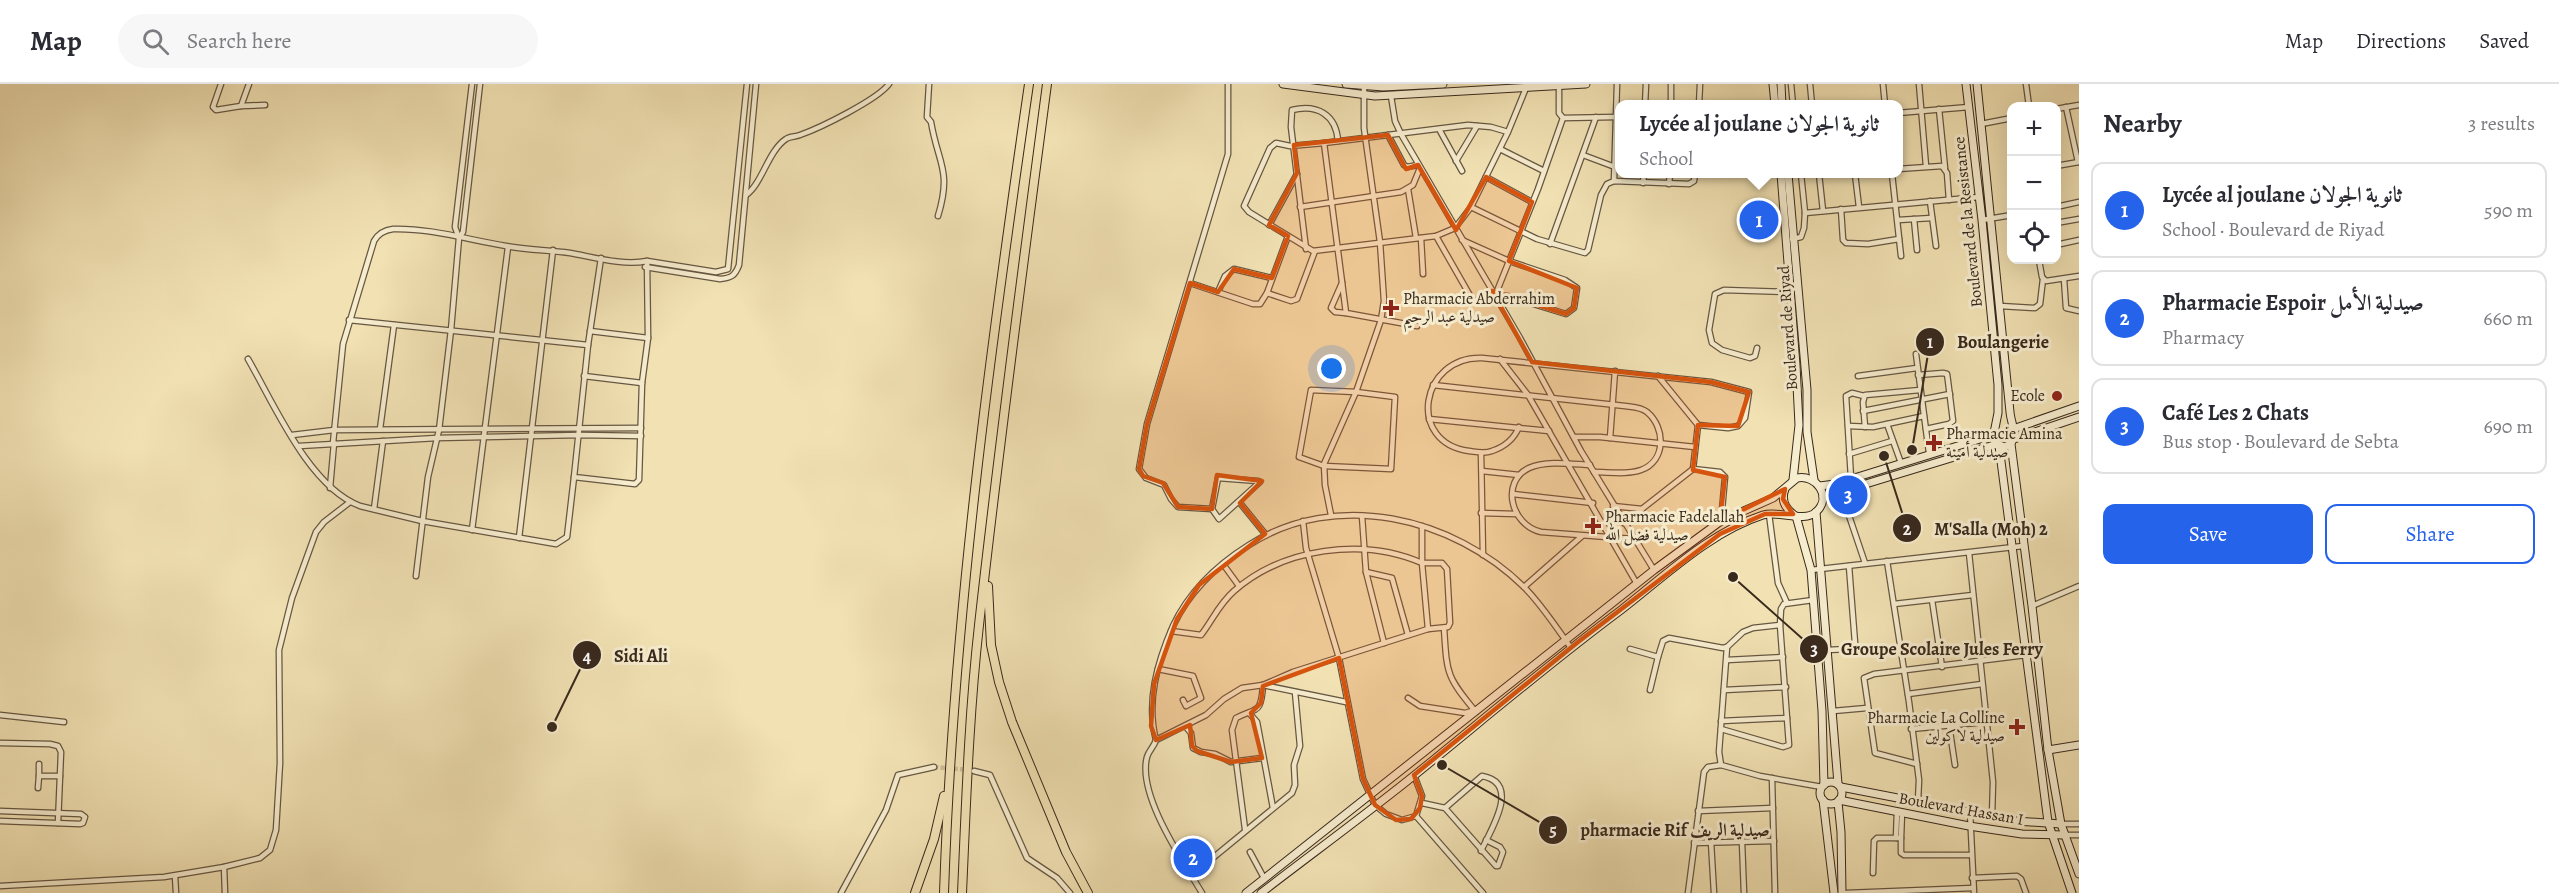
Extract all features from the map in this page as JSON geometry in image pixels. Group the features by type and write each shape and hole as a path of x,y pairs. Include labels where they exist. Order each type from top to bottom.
{"highway":[{"path":"944,893 948,784 962,612 1029,84"},
{"path":"962,893 964,826 975,680 987,562 1018,299 1047,84"},
{"path":"987,562 991,645 999,682 1012,722 1066,852 1088,893"},
{"path":"915,893 934,839 948,784"}],"main road":[{"path":"1283,84 1364,96 1391,96 1507,86 1526,88 1586,84"},
{"path":"1346,84 1364,86 1443,84"},
{"path":"1773,84 1774,100"},
{"path":"1781,84 1782,100"},
{"name":"Boulevard de la Resistance","path":"1966,84 1998,385 1998,413 1994,432"},
{"name":"Boulevard de la Resistance","path":"1977,84 2013,442"},
{"name":"Boulevard de Riyad","path":"1781,178 1799,424 1793,480"},
{"name":"Boulevard de Riyad","path":"1788,178 1795,239 1807,432 1814,480"},
{"path":"1820,486 1901,463 1994,432 2005,424 2012,428 2079,406"},
{"path":"1823,497 2013,442 2079,417"},
{"path":"1994,432 1998,445 2013,548 2048,822 2072,893"},
{"path":"2013,442 2023,546 2048,750 2061,824 2079,874"},
{"path":"1261,893 1414,776 1654,570 1721,521 1756,506 1785,489 1793,480 1806,477 1814,480 1820,486 1823,497 1816,512 1842,794 1838,801 1844,893"},
{"path":"1785,489 1783,499 1787,508 1794,515 1811,570 1822,711 1823,786 1821,795 1834,893"},
{"path":"1584,632 1720,534 1769,514 1806,517 1816,512"},
{"path":"1246,893 1476,711 1568,645"},
{"path":"2048,750 2079,746"},
{"path":"1823,786 1833,782 1840,786"},
{"name":"Boulevard Hassan I","path":"1840,786 1992,817 2061,824"},
{"path":"1823,800 1827,803 1838,801"},
{"name":"Boulevard Hassan I","path":"1838,801 2022,834 2065,835"}],"street":[{"path":"221,84 214,109 265,105"},
{"path":"241,106 249,84"},
{"path":"459,238 454,227 472,84"},
{"path":"416,576 428,477 439,430 459,238 463,232 480,84"},
{"path":"734,276 728,269 747,84"},
{"path":"637,263 645,268 720,279 734,276 740,265 756,84"},
{"path":"746,195 753,191 760,173 786,139 798,136 883,92 889,84"},
{"path":"929,84 927,117 931,122 945,179 944,197 938,216"},
{"path":"1212,509 1178,507 1164,485 1146,478 1139,469 1147,424 1229,148 1228,84"},
{"path":"1617,84 1617,100"},
{"path":"1645,100 1646,84"},
{"path":"1671,84 1671,100"},
{"path":"1699,100 1700,84"},
{"path":"1791,84 1793,100"},
{"path":"1811,84 1812,100"},
{"path":"1883,84 1885,100"},
{"path":"1919,84 1926,166"},
{"path":"2026,84 2028,102"},
{"path":"1559,85 1559,113 1563,118"},
{"path":"1331,515 1324,466 1356,392 1381,320 1384,301 1380,242 1365,138 1364,86"},
{"path":"1508,132 1477,126 1324,143 1272,145 1244,202 1249,212 1306,249 1315,251 1436,236 1455,228 1471,207 1508,132 1526,88"},
{"path":"1391,96 1395,121 1401,134 1613,506 1654,570"},
{"path":"2061,108 2079,105"},
{"path":"1903,112 1969,107"},
{"path":"2061,165 2079,162 2066,107"},
{"path":"1306,249 1290,116 1292,110 1327,115 1335,122 1338,141"},
{"path":"1940,110 1949,200"},
{"path":"1550,244 1596,117"},
{"path":"1563,118 1615,117"},
{"path":"1495,296 1563,118"},
{"path":"1981,124 2007,119"},
{"path":"1456,161 1477,126"},
{"path":"1439,129 1462,171"},
{"path":"1388,135 1404,165 1419,166"},
{"path":"1324,143 1346,313"},
{"path":"1500,149 1544,171"},
{"path":"1583,155 1615,167 1614,181"},
{"path":"1903,169 1940,165 1945,168"},
{"path":"1300,207 1408,189 1416,180 1419,166"},
{"path":"1269,225 1297,173"},
{"path":"1486,177 1532,201"},
{"path":"1643,183 1644,178"},
{"path":"1669,184 1670,178"},
{"path":"1471,207 1520,232 1580,253 1587,252 1602,190 1607,184 1614,181 1692,183 1694,178"},
{"path":"1786,239 1795,239 1803,233 1805,213 1801,178"},
{"path":"1819,178 1823,211"},
{"path":"1855,178 1859,207"},
{"path":"1893,178 1901,256"},
{"path":"1408,189 1423,274"},
{"path":"1805,213 1979,197"},
{"path":"1930,201 1936,246"},
{"path":"2061,206 2079,202"},
{"path":"1841,209 1846,243 1868,244 1899,239"},
{"path":"1982,220 2007,216"},
{"path":"1898,220 1932,218"},
{"path":"1914,219 1917,250"},
{"path":"2061,222 2079,219"},
{"path":"330,488 343,344 377,237 392,229 440,233 508,246 553,250 637,263 646,261 716,272 728,269"},
{"path":"1190,283 1258,304 1262,303 1288,236"},
{"path":"1436,236 1472,299 1481,303 1495,296 1508,296 1562,313 1569,313 1574,308 1577,288 1575,285 1509,261 1462,240"},
{"path":"2061,244 2079,240"},
{"path":"472,530 486,430 495,334 508,246"},
{"path":"519,538 553,250"},
{"path":"1267,292 1292,301 1297,299 1315,251"},
{"path":"248,359 299,446 330,488 350,502 422,521 556,544 565,540 580,435 584,376 601,258"},
{"path":"574,477 635,484 639,480 642,383 648,338 646,261"},
{"path":"2000,306 2035,308 2040,304 2043,279 2040,264"},
{"path":"1218,292 1225,276 1234,269 1272,278"},
{"path":"2043,279 2048,282 2079,276"},
{"path":"2064,279 2066,309 2079,311"},
{"path":"1342,282 1331,308 1335,312 1417,326"},
{"path":"1757,348 1755,356 1750,358 1722,350 1712,343 1709,334 1715,294 1720,290 1790,292"},
{"path":"349,320 588,345"},
{"path":"381,429 394,325"},
{"path":"590,331 648,338"},
{"path":"1916,354 1929,453"},
{"path":"1519,427 1512,439 1502,447 1481,453 1447,444 1438,436 1429,419 1428,406 1433,385 1442,371 1456,362 1472,358 1532,362 1615,371 1711,382 1749,392 1745,418 1738,426 1728,428 1698,425 1658,376"},
{"path":"1500,359 1528,395 1593,503 1610,538 1638,584"},
{"path":"1858,376 1917,368"},
{"path":"1610,438 1615,371"},
{"path":"1918,375 1947,374 1950,394 1952,422 1926,429"},
{"path":"584,376 642,383"},
{"path":"1433,385 1633,407 1648,412 1660,430 1661,443 1658,457 1653,463 1641,470 1594,472"},
{"path":"1851,478 1847,395 1852,393 1864,396 1920,390"},
{"path":"1309,391 1356,392 1395,397 1392,468 1389,470 1324,466 1302,460 1298,455 1309,391"},
{"path":"1863,411 1950,394"},
{"path":"1864,396 1865,427"},
{"path":"1848,426 1865,427 1924,416"},
{"path":"1429,419 1549,430"},
{"path":"1887,424 1901,463"},
{"path":"1693,470 1698,425"},
{"path":"292,435 334,430 381,429 641,428"},
{"path":"299,446 437,438 640,436"},
{"path":"1574,437 1610,438 1695,447"},
{"path":"374,509 383,441"},
{"path":"1850,454 1892,441"},
{"path":"1481,453 1483,555"},
{"path":"1590,465 1542,464 1529,468 1519,475 1513,494 1516,514 1527,526 1537,531 1633,539"},
{"path":"1624,523 1693,470 1714,471 1725,477 1721,521"},
{"path":"1482,471 1519,475"},
{"path":"1217,479 1259,482 1240,502 1219,519 1212,509 1217,479"},
{"path":"1841,492 1865,563"},
{"path":"1513,494 1593,503"},
{"path":"0,886 175,876 264,857 270,850 276,830 280,763 279,650 284,625 316,532 321,525 350,502"},
{"path":"1240,502 1266,535"},
{"path":"1613,506 1642,508"},
{"path":"1481,513 1516,514"},
{"path":"1769,514 1778,583 1787,603"},
{"path":"1156,740 1151,726 1158,669 1171,631 1188,601 1199,585 1222,564 1266,535 1303,521 1331,515 1397,519 1450,536 1483,555 1524,587 1550,618 1568,645"},
{"path":"1362,516 1366,572 1384,643"},
{"path":"1303,521 1308,555 1339,658 1363,778 1375,805 1396,820 1407,820 1416,816 1422,803 1422,796 1414,776"},
{"path":"1422,526 1422,563 1428,628"},
{"path":"1524,587 1582,536"},
{"path":"1811,570 2023,546"},
{"path":"1171,631 1201,635 1224,600 1239,586 1277,564 1308,555 1345,549 1364,549 1392,553 1422,563 1442,563 1447,569 1450,623 1444,628 1428,628 1289,673 1263,685 1242,688 1224,699 1206,716 1156,740 1147,756 1147,788 1158,815 1202,893"},
{"path":"1969,553 1993,782 1992,817"},
{"path":"1887,561 1908,694 1917,764 1918,801"},
{"path":"1222,564 1239,586"},
{"path":"1827,650 1849,649 1855,643 1849,566"},
{"path":"1366,572 1392,578 1408,635"},
{"path":"2032,606 2079,586"},
{"path":"1894,604 1973,595"},
{"path":"1721,729 1786,747 1789,742 1780,625 1781,609 1787,603 1813,600"},
{"path":"1932,600 1942,667"},
{"path":"1650,690 1662,643 1669,638 1719,648 1727,647 1743,632 1753,628 1780,625"},
{"path":"1444,628 1448,673 1456,687 1476,711"},
{"path":"1721,765 1719,759 1727,647"},
{"path":"1630,649 1658,657"},
{"path":"1917,764 1875,753 1864,678 1874,674 2026,655"},
{"path":"1727,660 1783,657"},
{"path":"1158,669 1193,676 1202,698 1186,706 1183,700"},
{"path":"1908,694 1982,684"},
{"path":"1263,685 1346,702"},
{"path":"1245,829 1232,730 1233,722 1238,716 1250,714 1261,703 1263,685"},
{"path":"1724,690 1786,687"},
{"path":"1192,875 1294,789 1293,771 1300,746 1295,692"},
{"path":"1408,698 1420,706 1465,712 1476,711"},
{"path":"1833,711 1867,708"},
{"path":"0,714 64,722"},
{"path":"1250,714 1257,722 1273,808"},
{"path":"1721,721 1787,718"},
{"path":"1731,732 1733,721"},
{"path":"1911,729 1986,722"},
{"path":"1949,725 1955,765"},
{"path":"1186,727 1191,733 1194,749 1236,763 1262,758"},
{"path":"0,743 58,746 61,752 58,822"},
{"path":"38,788 39,764"},
{"path":"1688,893 1698,811 1704,772 1707,767 1721,765 1772,778 1823,786"},
{"path":"841,893 886,810 898,775 934,767"},
{"path":"974,771 990,775 1027,858 1057,878 1070,893"},
{"path":"39,776 60,776"},
{"path":"1445,808 1482,776 1492,779 1500,788 1502,806 1481,851"},
{"path":"1772,778 1775,893"},
{"path":"1422,803 1445,808 1481,851 1496,866 1500,865 1503,852 1500,847 1486,840"},
{"path":"1698,811 1773,808"},
{"path":"0,811 81,814 85,817 80,824 0,821"},
{"path":"1899,812 1898,838 1901,854 1971,855"},
{"path":"1844,893 1973,890 1970,812"},
{"path":"1416,816 1481,892"},
{"name":"Boulevard Hassan I","path":"2061,824 2079,824"},
{"name":"Boulevard Hassan I","path":"2065,835 2079,835"},
{"path":"1873,873 1876,839 1898,838"},
{"path":"1694,843 1774,841"},
{"path":"1742,842 1744,893"},
{"path":"1711,843 1714,893"},
{"path":"1250,852 1264,878"},
{"path":"224,867 225,893"},
{"path":"175,876 176,893"},
{"path":"1972,878 2018,876 2026,893"}],"highlighted area":[{"path":"1388,135 1406,169 1418,165 1456,230 1486,177 1532,202 1509,261 1577,288 1574,308 1566,314 1492,291 1532,362 1711,382 1749,392 1738,426 1698,425 1693,470 1725,477 1720,521 1785,489 1783,499 1793,514 1765,514 1720,534 1578,642 1414,775 1422,796 1420,808 1411,819 1396,820 1375,805 1363,779 1339,658 1263,686 1261,703 1251,713 1262,758 1231,762 1197,751 1192,746 1190,725 1156,740 1151,726 1154,684 1177,619 1199,585 1265,534 1240,503 1262,481 1217,475 1212,509 1178,507 1163,483 1143,476 1139,469 1147,424 1190,283 1218,292 1234,269 1272,278 1288,236 1269,225 1297,173 1294,145"}],"tunnel":[{"path":"934,767 970,770"}],"place":[{"name":"Lycée al joulane ثانوية الجولان","path":"1759,220"},
{"name":"Pharmacie Abderrahim صيدلية عبد الرحيم","path":"1391,308"},
{"name":"Ecole","path":"2057,396"},
{"name":"Pharmacie Amina صيدلية أمينة","path":"1934,443"},
{"name":"Boulangerie","path":"1912,450"},
{"name":"M'Salla (Moh) 2","path":"1884,456"},
{"name":"Café Les 2 Chats","path":"1848,495"},
{"name":"Pharmacie Fadelallah صيدلية فضل الله","path":"1593,526"},
{"name":"Groupe Scolaire Jules Ferry","path":"1733,577"},
{"name":"Sidi Ali","path":"552,727"},
{"name":"Pharmacie La Colline صيدلية لاكولين","path":"2017,727"},
{"name":"pharmacie Rif صيدلية الريف","path":"1442,765"},
{"name":"Pharmacie Espoir صيدلية الأمل","path":"1193,858"}]}
